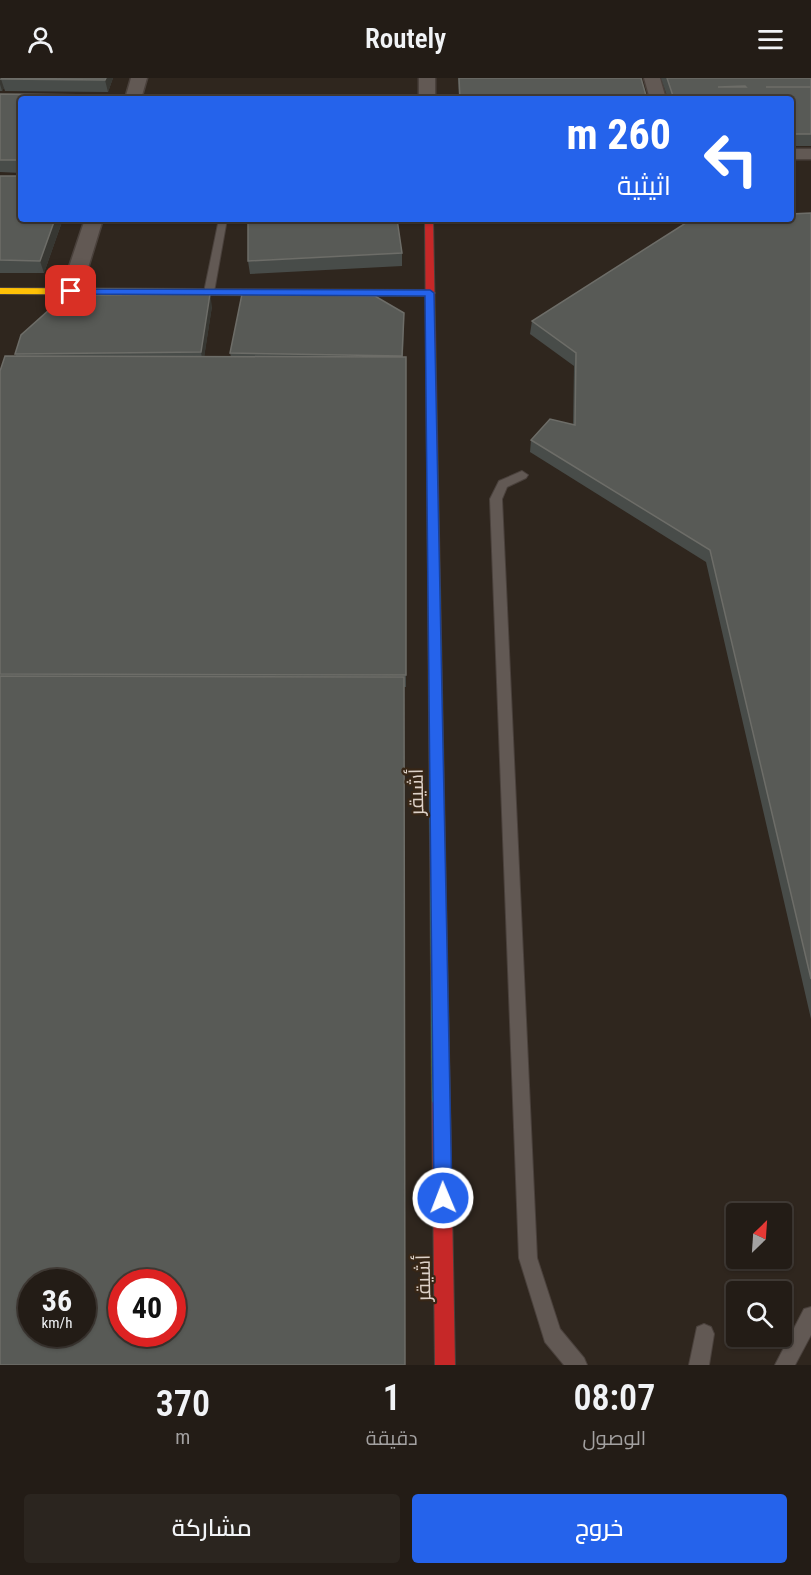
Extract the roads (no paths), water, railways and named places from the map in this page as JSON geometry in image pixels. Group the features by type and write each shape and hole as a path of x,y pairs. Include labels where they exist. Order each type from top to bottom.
{"street":[{"path":"134,96 139,78"},
{"path":"427,78 427,96"},
{"path":"652,78 657,96"},
{"path":"794,154 811,154"},
{"path":"71,291 93,222"},
{"name":"أشيقر","path":"429,222 445,1365"},
{"path":"0,291 430,293"}],"lane":[{"path":"209,292 222,222"},
{"path":"522,475 503,484 496,499 528,1258 552,1335 577,1365"},
{"path":"785,1365 811,1316"},
{"path":"699,1365 704,1335"}]}
